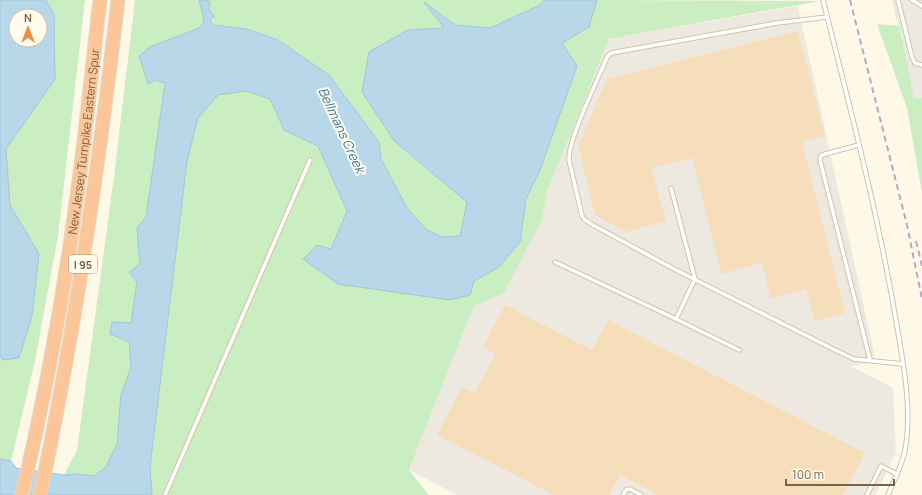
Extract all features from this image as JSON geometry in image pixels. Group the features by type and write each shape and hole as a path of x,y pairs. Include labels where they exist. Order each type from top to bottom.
{"highway":[{"name":"New Jersey Turnpike Eastern Spur","path":"40,495 64,381 99,159 102,64 100,0"},
{"name":"New Jersey Turnpike Eastern Spur","path":"22,495 49,370 102,64 118,0"}],"lane":[{"path":"823,0 885,254 903,364 907,416 905,449 888,495"},
{"path":"898,0 912,57 915,63 922,65"},
{"path":"912,0 922,6"},
{"path":"827,17 778,23 611,53 607,57 569,154 582,216 591,224 694,279 854,359 903,364"},
{"path":"859,145 825,154 821,156 820,160 870,360"},
{"path":"165,495 310,160"},
{"path":"671,188 694,279 676,319"},
{"path":"556,262 740,350"},
{"path":"867,495 881,466 897,474"},
{"path":"623,495 626,490 630,489 641,495"}],"shaded area":[{"path":"892,0 922,0 922,98 914,98"},
{"path":"798,6 876,362 851,366 893,388 896,453 875,495 457,495 409,470 474,306 504,293 542,220 547,192 609,39"}],"green space":[{"path":"46,0 85,0 58,236 35,361 11,461 0,459 0,355 3,360 39,254 10,205 6,149 54,79 54,16"},
{"path":"135,0 199,0 204,21 201,27 176,36 148,84 155,80 165,83 146,217 137,228 140,264 131,323 110,334 129,342 131,367 121,395 117,444 106,467 94,476 78,474 64,475 77,450 114,177"},
{"path":"206,0 544,0 540,5 490,28 455,25 425,3 444,28 408,30 395,143 467,202 460,236 441,237 427,230 407,208 381,159 379,142 329,75 278,40 247,29 213,25 210,21 214,16 209,9 210,2"},
{"path":"597,0 820,1 609,39 547,192 542,220 504,293 474,306 409,470 429,495 152,495 150,467 187,160 198,118 218,95 246,91 270,99 284,130 318,146 347,211 331,249 303,259 474,281 499,267 520,242 526,199 540,170 577,66 562,43 589,27"},
{"path":"877,24 899,26 914,98 922,98 922,193 907,108"}],"water":[{"path":"0,0 46,0 54,15 55,79 6,149 10,205 39,254 32,316 19,358 3,360 0,355"},
{"name":"Bellmans Creek","path":"199,0 206,0 210,2 209,9 214,16 210,21 213,25 247,29 278,40 329,75 379,142 381,159 407,208 427,230 442,237 460,236 467,202 395,142 362,92 369,52 408,30 444,28 424,2 455,25 490,28 540,5 544,0 597,0 589,27 562,43 577,66 540,170 526,199 520,242 499,267 474,281 470,295 450,300 338,284 303,259 317,245 331,249 347,211 318,146 284,130 270,99 246,91 218,95 198,118 187,161 150,467 152,495 0,495 0,459 11,461 16,468 64,475 78,474 94,476 106,467 117,444 121,395 131,367 129,342 110,334 112,322 131,323 137,282 129,272 140,264 137,228 146,217 165,83 155,80 148,84 139,56 150,47 201,27 204,20"}],"building":[{"path":"798,31 825,136 802,142 845,313 814,321 806,289 771,299 762,263 721,274 692,158 651,168 666,221 625,232 595,215 578,145 607,79"},
{"path":"505,305 592,350 608,320 865,453 843,495 659,495 620,475 609,495 554,495 437,435 462,387 475,393 495,354 483,347"}],"railway":[{"path":"850,0 907,225 922,299"},
{"path":"916,241 922,266"}]}
